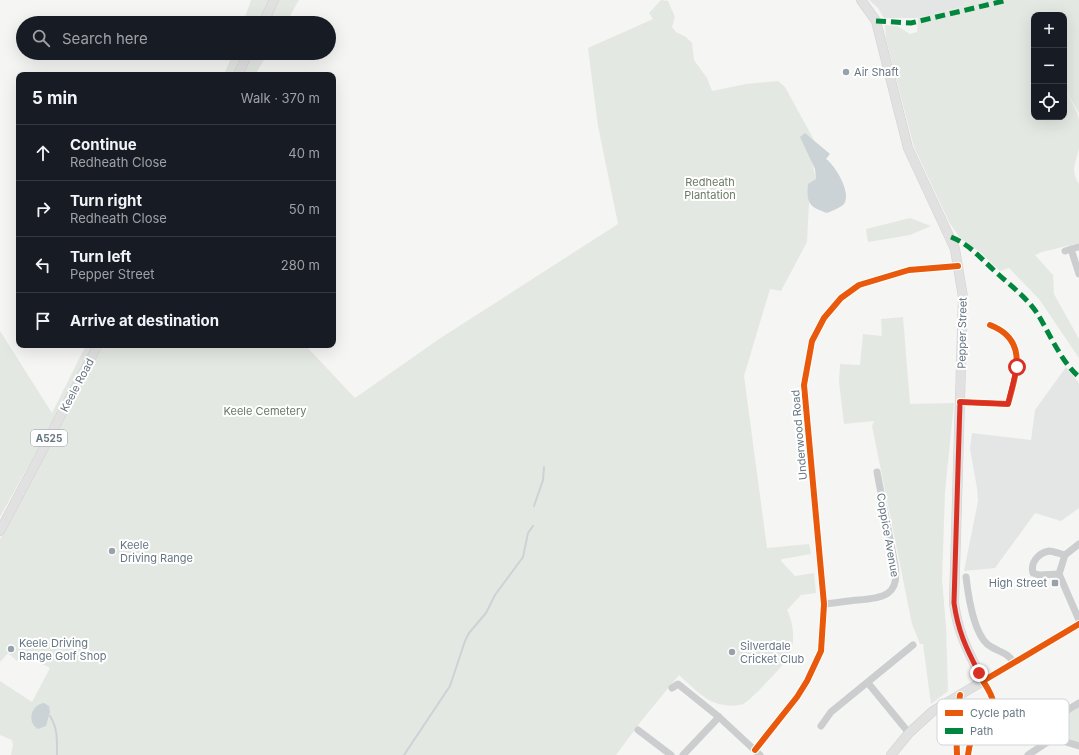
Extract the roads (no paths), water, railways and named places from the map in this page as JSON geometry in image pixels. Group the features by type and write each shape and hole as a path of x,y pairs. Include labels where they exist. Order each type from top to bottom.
{"main road":[{"path":"266,16 274,0"},
{"name":"Pepper Street","path":"861,0 876,21 908,148 951,237 958,266 963,297 954,603 957,623 963,642 983,681"},
{"path":"239,72 245,60"},
{"name":"Keele Road","path":"0,531 96,348"},
{"path":"953,699 983,681"},
{"path":"891,755 909,733 937,709"}],"street":[{"path":"1071,249 1079,274"},
{"name":"Underwood Road","path":"758,752 807,681 821,651 824,604 805,390 805,375 812,342 824,318 841,298 859,285 909,270 958,266"},
{"path":"960,402 1008,404 1017,367 1017,356 1012,342 1001,329 990,325"},
{"name":"Coppice Avenue","path":"824,604 879,598 884,596 894,586 897,576 875,481 877,472"},
{"path":"1079,544 1065,555 1059,574 1079,620"},
{"path":"1059,574 1039,575 1033,573 1033,562 1042,554 1050,551 1065,555"},
{"path":"966,576 975,620 983,639 988,644 1009,655 1014,663"},
{"path":"992,699 983,681 1079,624"},
{"path":"821,726 831,712 913,645"},
{"path":"868,683 909,733"},
{"path":"672,688 678,684 719,717 758,752"},
{"path":"797,697 804,701"},
{"path":"1069,709 1079,703"},
{"path":"683,755 719,717"},
{"path":"638,730 671,755"},
{"path":"1069,743 1079,746"},
{"path":"968,755 971,745"},
{"path":"1028,755 1043,745"}],"waterway":[{"path":"534,506 543,480 544,467"},
{"path":"404,755 450,686 469,633 486,613 495,595 523,557 528,533 533,526"},
{"path":"50,716 56,730 57,755"}],"place":[{"name":"Air Shaft","path":"846,72"},
{"name":"Keele Driving Range","path":"112,551"},
{"name":"High Street","path":"1055,583"},
{"name":"Keele Driving Range Golf Shop","path":"11,649"},
{"name":"Silverdale Cricket Club","path":"732,652"}],"park label":[{"name":"Redheath Plantation","path":"710,188"},
{"name":"Keele Cemetery","path":"265,411"}]}
